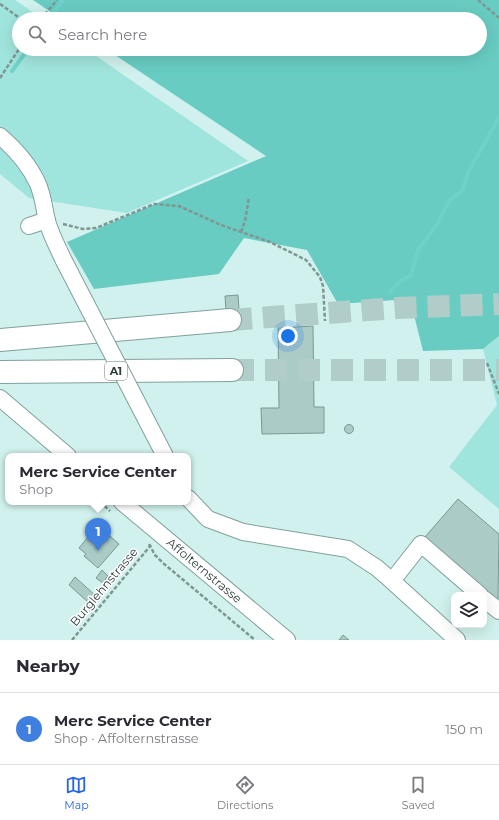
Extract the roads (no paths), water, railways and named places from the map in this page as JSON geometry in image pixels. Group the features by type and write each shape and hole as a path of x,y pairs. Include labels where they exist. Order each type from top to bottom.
{"highway":[{"path":"0,340 230,320"},
{"name":"A1","path":"0,372 232,370"}],"street":[{"path":"0,136 24,162 37,182 44,201 47,220 64,262 162,453"},
{"path":"29,226 47,220"},
{"path":"1,399 64,453"},
{"path":"191,501 208,519 243,532 348,550 377,568 392,580 457,640"},
{"name":"Affolternstrasse","path":"117,507 286,640"},
{"path":"392,580 421,544 477,592"},
{"path":"487,601 499,611"}],"waterway":[{"path":"54,12 63,0"},
{"path":"12,71 23,56"},
{"path":"390,292 398,283 411,275 418,250 436,226 450,200 463,190 468,172 499,117"}],"tunnel":[{"path":"230,320 397,308 499,304"},
{"path":"232,370 499,370"}],"place":[{"name":"Merc Service Center","path":"98,551"}]}
